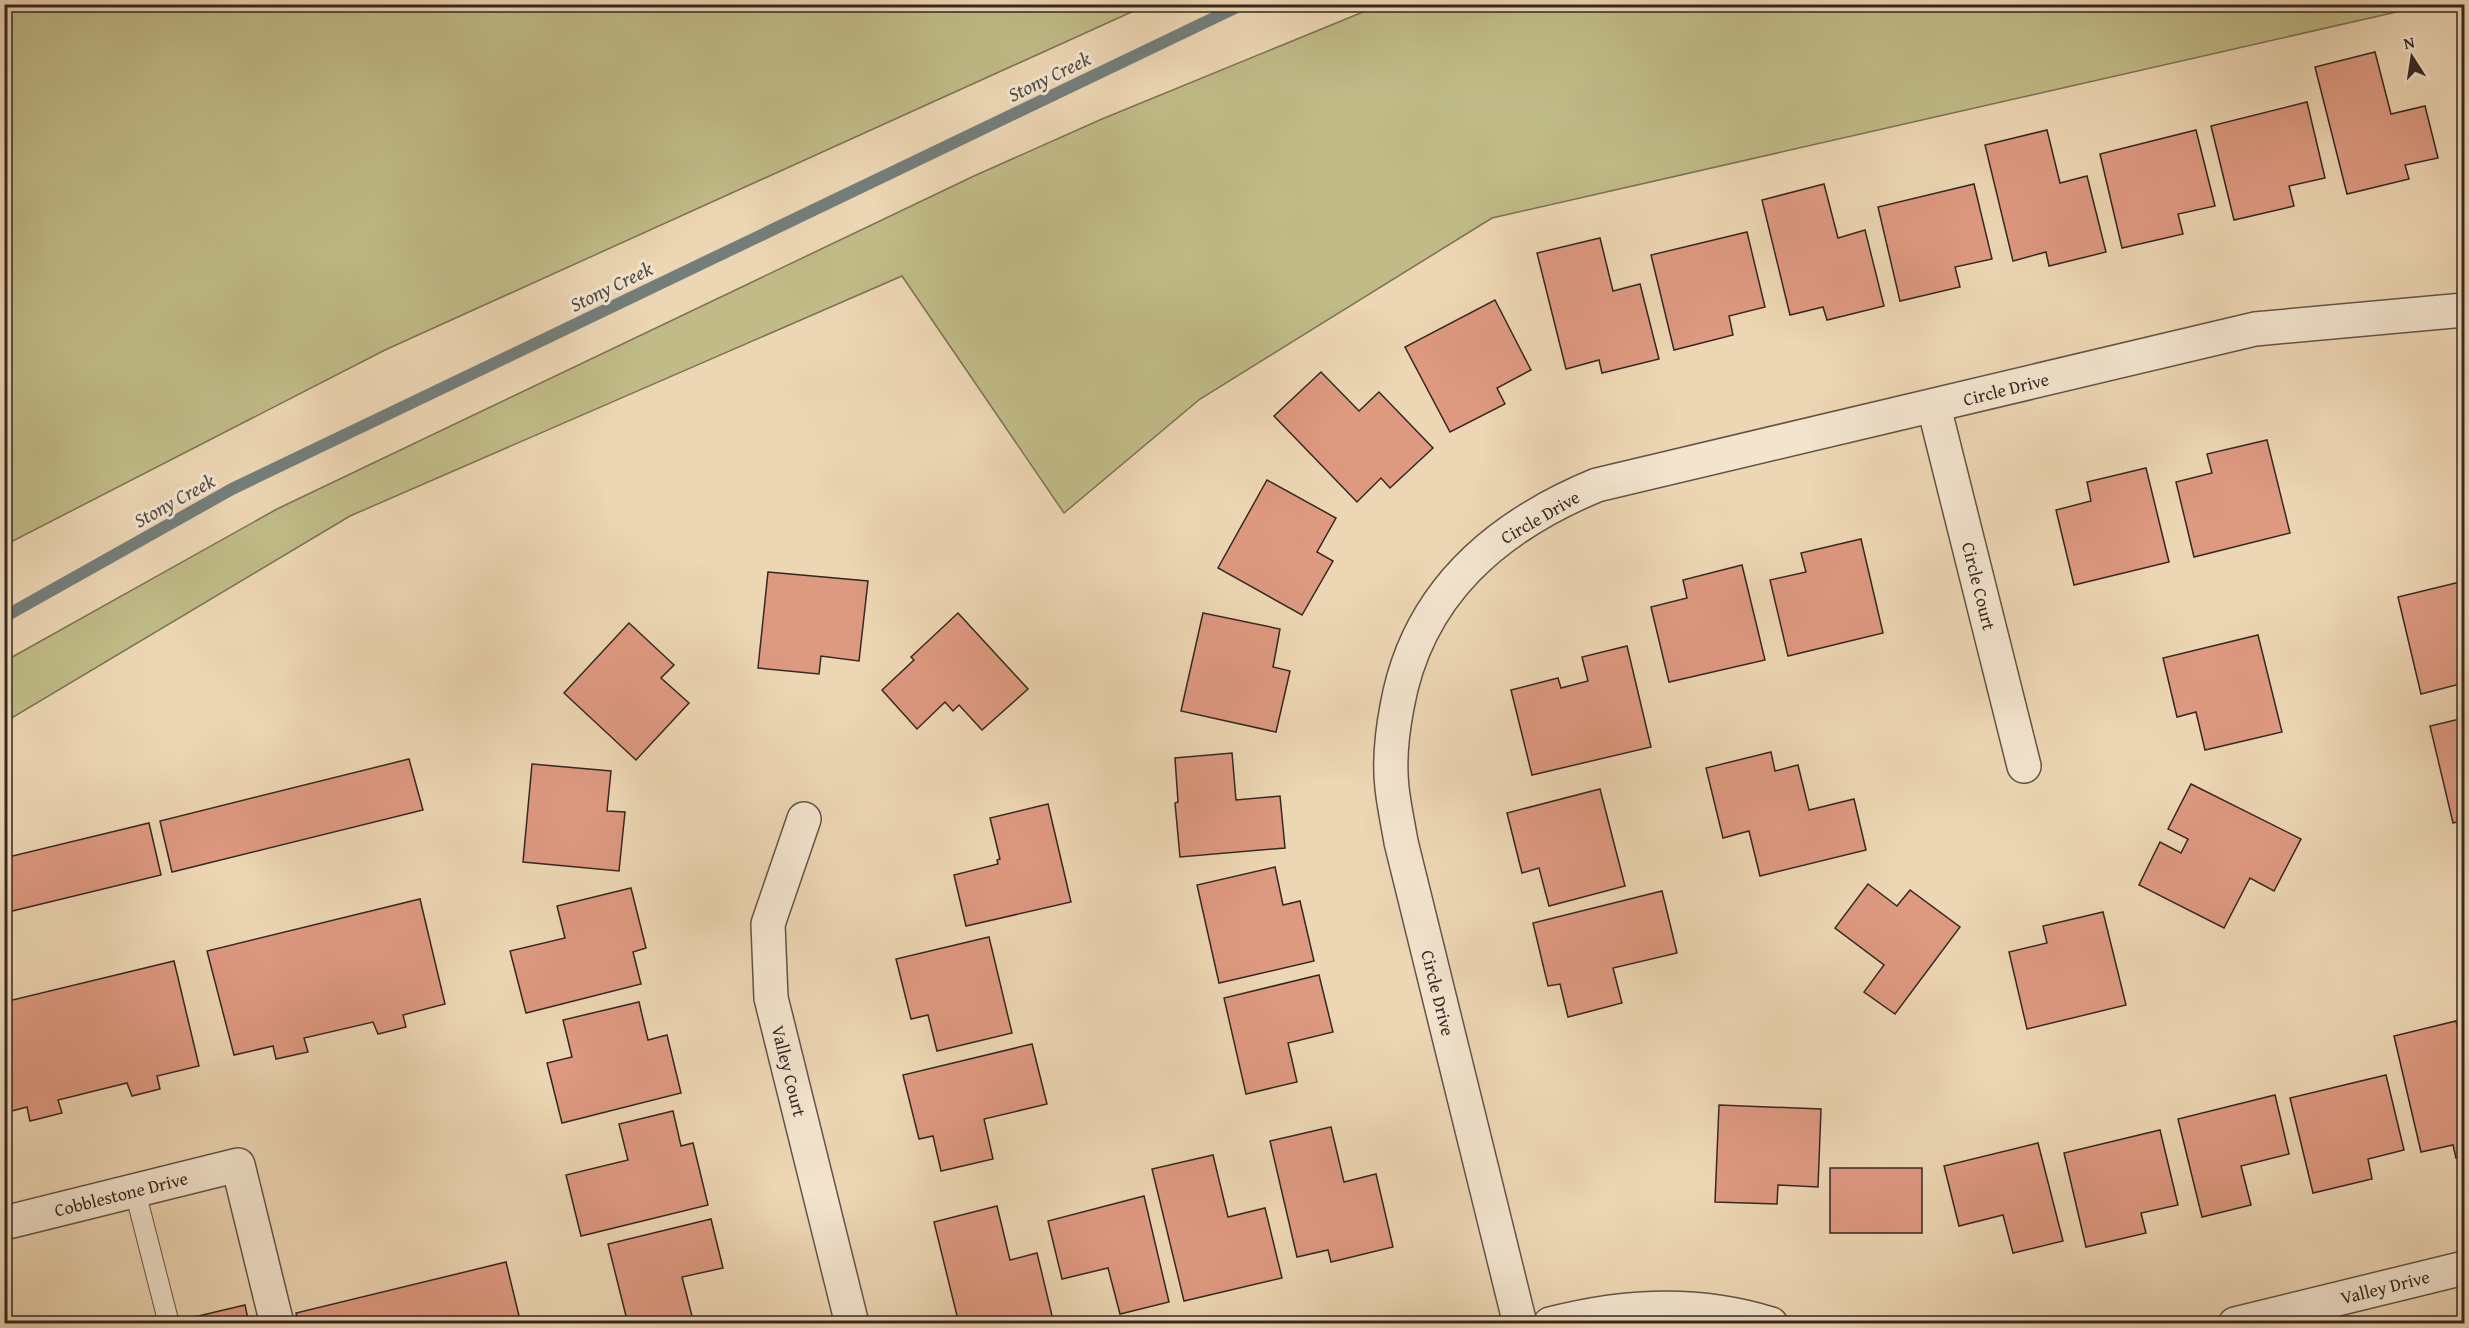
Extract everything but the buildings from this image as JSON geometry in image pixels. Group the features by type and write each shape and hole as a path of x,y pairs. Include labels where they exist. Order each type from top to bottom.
{"street":[{"name":"Circle Drive","path":"1520,1323 1401,842 1392,787 1392,736 1402,681 1419,636 1444,593 1473,561 1510,531 1561,500 1597,485 1934,407 2255,329 2464,310"},
{"name":"Circle Court","path":"1934,407 2024,766"},
{"name":"Valley Court","path":"804,819 768,924 771,998 852,1323"},
{"name":"Cobblestone Drive","path":"4,1223 238,1165 277,1323"},
{"name":"Valley Drive","path":"2235,1323 2464,1268"},
{"path":"1550,1323 1582,1316 1660,1307 1707,1310 1771,1323"}],"lane":[{"path":"135,1191 169,1323"}],"shaded area":[{"path":"5,4 1147,5 385,350 5,545"},
{"path":"1380,5 2427,5 1492,218 1200,399 1064,513 902,276 350,516 5,722 5,661 277,509 974,176 1102,119"}],"waterway":[{"name":"Stony Creek","path":"4,617 232,489 1243,4"}]}
